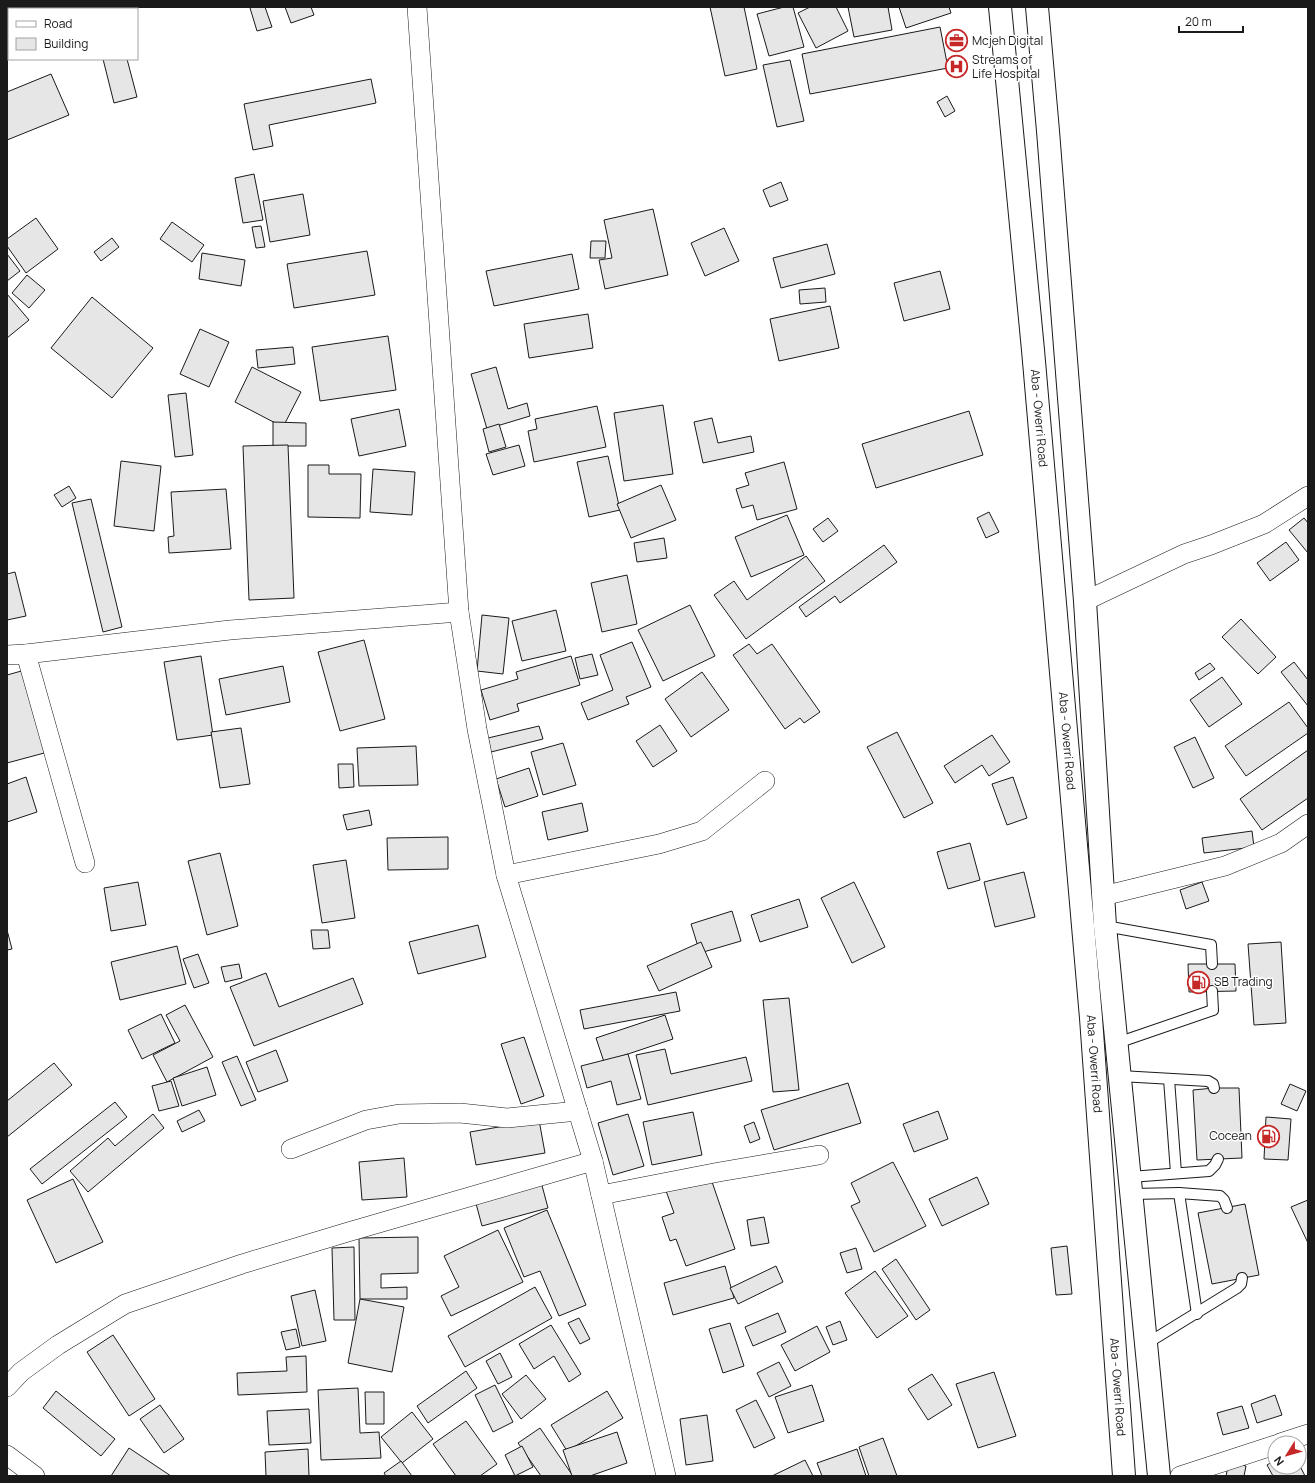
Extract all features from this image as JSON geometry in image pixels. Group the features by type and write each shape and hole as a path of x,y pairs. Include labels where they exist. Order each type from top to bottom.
{"highway":[{"name":"Aba - Owerri Road","path":"1000,7 1033,350 1091,1018 1124,1476"},
{"name":"Aba - Owerri Road","path":"1037,7 1085,601 1105,926 1159,1476"}],"street":[{"path":"417,7 459,612 477,729 506,875 593,1161 666,1476"},
{"path":"1085,601 1184,554 1264,524 1308,496"},
{"path":"7,656 230,630 459,612"},
{"path":"26,654 85,863"},
{"path":"506,875 659,844 702,831 765,781"},
{"path":"1103,896 1225,866 1281,843 1308,824"},
{"path":"291,1149 366,1120 399,1114 460,1114 508,1118 578,1111"},
{"path":"601,1195 719,1172 819,1155"},
{"path":"7,1387 21,1372 58,1345 125,1304 242,1264 593,1161"},
{"path":"1180,1476 1267,1447"},
{"path":"7,1455 35,1476"}],"lane":[{"path":"1105,926 1211,945 1212,964"},
{"path":"1117,1043 1213,1010 1212,991"},
{"path":"1120,1076 1208,1081 1213,1084 1214,1088"},
{"path":"1169,1079 1176,1173"},
{"path":"1131,1186 1176,1173 1209,1170 1218,1160"},
{"path":"1131,1186 1179,1193 1220,1196 1224,1200 1227,1208"},
{"path":"1179,1193 1197,1314"},
{"path":"1146,1344 1237,1288 1241,1284 1242,1278"}],"building":[{"path":"265,7 272,27 257,31 250,8"},
{"path":"285,7 311,7 314,15 291,23"},
{"path":"710,7 744,7 757,69 725,76"},
{"path":"784,7 793,7 804,47 769,56 757,14"},
{"path":"810,7 836,7 848,31 816,48 798,13"},
{"path":"848,7 888,7 892,30 854,37"},
{"path":"899,7 949,7 951,13 906,28"},
{"path":"7,27 8,54 7,54"},
{"path":"940,27 948,68 810,94 802,54"},
{"path":"103,60 127,60 137,97 114,103"},
{"path":"790,60 804,121 777,127 763,65"},
{"path":"51,74 69,115 7,140 7,92"},
{"path":"371,79 376,103 269,125 273,146 253,150 244,104"},
{"path":"947,96 955,111 945,117 937,102"},
{"path":"254,174 263,220 243,223 235,178"},
{"path":"781,182 788,200 770,207 763,190"},
{"path":"303,194 310,235 270,242 263,201"},
{"path":"653,209 668,275 605,289 599,260 612,258 604,220"},
{"path":"36,218 58,249 26,273 7,246 7,239"},
{"path":"172,222 204,245 192,262 160,239"},
{"path":"261,226 265,247 256,248 252,227"},
{"path":"724,228 739,261 705,276 691,243"},
{"path":"112,238 119,247 101,261 94,252"},
{"path":"591,241 606,241 605,258 590,258"},
{"path":"827,244 835,274 781,288 773,258"},
{"path":"367,251 375,295 294,308 287,264"},
{"path":"202,253 245,260 241,286 199,279"},
{"path":"7,254 20,271 7,281"},
{"path":"572,254 579,289 494,306 486,271"},
{"path":"940,271 950,309 904,321 894,283"},
{"path":"27,275 45,290 29,308 12,293"},
{"path":"825,288 826,302 800,304 799,290"},
{"path":"7,294 29,320 7,338"},
{"path":"92,297 153,348 112,398 51,348"},
{"path":"830,306 839,348 779,361 770,319"},
{"path":"588,314 593,348 529,358 524,324"},
{"path":"200,329 229,342 209,387 180,374"},
{"path":"388,336 396,390 320,401 312,347"},
{"path":"293,347 295,364 258,368 256,350"},
{"path":"252,367 301,392 283,427 235,402"},
{"path":"496,367 508,409 527,403 530,416 487,429 471,374"},
{"path":"186,393 193,455 175,457 168,395"},
{"path":"663,405 673,474 624,481 614,413"},
{"path":"597,406 606,447 534,462 528,431 537,429 535,419"},
{"path":"399,409 406,446 359,456 351,419"},
{"path":"969,411 983,455 876,488 862,444"},
{"path":"712,418 718,443 751,436 754,452 703,463 694,422"},
{"path":"273,422 306,423 306,446 273,446"},
{"path":"499,424 506,447 489,452 483,429"},
{"path":"288,445 294,598 249,600 243,446"},
{"path":"519,445 525,466 493,475 486,454"},
{"path":"608,456 620,510 589,517 577,462"},
{"path":"121,461 161,466 154,531 114,526"},
{"path":"784,462 797,509 757,520 753,505 742,508 736,489 749,485 745,473"},
{"path":"308,465 329,465 329,474 361,474 360,518 308,517"},
{"path":"373,469 415,472 412,515 370,512"},
{"path":"661,485 676,520 631,538 617,504"},
{"path":"69,486 76,498 62,507 54,495"},
{"path":"226,489 231,549 169,553 168,537 174,536 171,492"},
{"path":"91,499 122,627 103,632 72,503"},
{"path":"989,512 999,532 986,538 977,518"},
{"path":"787,515 804,555 751,577 735,537"},
{"path":"828,518 838,531 823,542 813,529"},
{"path":"1304,518 1308,523 1308,553 1289,530"},
{"path":"664,538 667,558 637,562 634,543"},
{"path":"1286,542 1299,560 1270,581 1257,563"},
{"path":"884,545 897,562 840,603 835,596 806,617 799,607"},
{"path":"806,556 825,581 746,639 714,595 734,581 747,600"},
{"path":"15,572 26,616 7,620 7,574"},
{"path":"627,575 637,624 602,632 591,583"},
{"path":"690,605 715,656 663,681 638,630"},
{"path":"556,610 566,651 522,661 512,621"},
{"path":"482,615 509,618 503,674 477,671"},
{"path":"1241,619 1276,657 1258,674 1222,637"},
{"path":"364,640 385,719 340,731 318,652"},
{"path":"632,642 651,687 626,697 629,704 588,720 581,703 613,690 600,655"},
{"path":"749,644 757,654 772,644 820,712 804,723 800,718 785,729 733,655"},
{"path":"592,654 598,675 580,679 575,658"},
{"path":"201,656 213,735 177,740 164,662"},
{"path":"571,656 580,685 517,704 519,711 490,720 481,690 518,679 516,672"},
{"path":"1294,662 1308,680 1308,706 1281,672"},
{"path":"1210,663 1215,669 1199,680 1195,673"},
{"path":"283,666 290,702 226,715 219,679"},
{"path":"25,670 48,752 7,763 7,675"},
{"path":"702,672 729,710 691,737 665,699"},
{"path":"1222,677 1242,704 1209,727 1190,700"},
{"path":"1289,702 1308,728 1308,733 1246,776 1225,746"},
{"path":"660,725 677,751 653,767 636,741"},
{"path":"539,726 543,739 491,752 488,738"},
{"path":"241,728 250,784 220,788 211,732"},
{"path":"897,732 933,803 904,818 867,747"},
{"path":"992,735 1010,762 989,776 982,765 955,783 944,766"},
{"path":"1195,737 1214,778 1193,788 1174,747"},
{"path":"563,743 576,785 543,795 531,752"},
{"path":"416,746 418,785 359,786 357,748"},
{"path":"1308,750 1308,798 1262,830 1240,799"},
{"path":"338,764 353,764 354,787 339,788"},
{"path":"529,768 538,796 505,807 496,779"},
{"path":"26,777 37,812 7,822 7,784"},
{"path":"1013,777 1027,818 1007,825 992,784"},
{"path":"582,803 588,831 548,840 542,812"},
{"path":"369,810 372,825 347,830 343,815"},
{"path":"1252,831 1254,847 1204,853 1202,838"},
{"path":"448,837 448,869 388,870 387,838"},
{"path":"970,843 980,880 948,889 937,852"},
{"path":"220,853 238,926 207,935 188,861"},
{"path":"346,860 355,918 322,923 313,865"},
{"path":"1024,872 1035,917 995,927 984,882"},
{"path":"138,882 146,925 111,931 104,888"},
{"path":"854,882 885,947 852,963 821,898"},
{"path":"1202,882 1209,901 1186,909 1180,890"},
{"path":"799,899 808,927 760,942 751,915"},
{"path":"732,911 741,941 700,953 691,924"},
{"path":"478,925 486,957 418,974 409,942"},
{"path":"7,930 12,949 7,950"},
{"path":"311,930 328,930 330,948 313,949"},
{"path":"701,942 712,967 659,991 647,966"},
{"path":"1281,942 1286,1023 1254,1025 1248,944"},
{"path":"177,946 186,984 120,1000 111,962"},
{"path":"198,954 209,983 194,988 183,959"},
{"path":"239,964 242,978 225,982 221,967"},
{"path":"1188,964 1235,964 1236,991 1189,992"},
{"path":"266,973 279,1007 353,978 363,1004 254,1046 230,987"},
{"path":"676,992 680,1011 584,1029 580,1010"},
{"path":"789,998 799,1090 773,1092 763,1000"},
{"path":"185,1005 213,1057 167,1082 153,1055 180,1041 166,1015"},
{"path":"161,1014 175,1043 142,1059 128,1030"},
{"path":"665,1015 673,1039 604,1062 596,1038"},
{"path":"524,1037 544,1096 521,1104 501,1044"},
{"path":"665,1049 671,1074 746,1057 752,1081 648,1105 636,1055"},
{"path":"276,1050 288,1081 258,1092 246,1062"},
{"path":"628,1054 641,1099 617,1105 611,1081 587,1088 581,1066"},
{"path":"237,1056 256,1100 241,1106 222,1062"},
{"path":"54,1063 72,1085 7,1137 7,1101"},
{"path":"207,1067 216,1095 182,1106 173,1078"},
{"path":"171,1081 179,1106 159,1111 152,1086"},
{"path":"848,1083 861,1123 774,1150 761,1110"},
{"path":"1290,1084 1306,1091 1297,1111 1281,1104"},
{"path":"1239,1088 1242,1158 1197,1160 1193,1090"},
{"path":"115,1102 127,1117 42,1184 30,1169"},
{"path":"199,1110 205,1121 182,1132 177,1121"},
{"path":"938,1111 948,1139 914,1152 903,1124"},
{"path":"693,1112 702,1155 652,1165 643,1122"},
{"path":"153,1114 164,1128 88,1192 70,1171 108,1138 115,1146"},
{"path":"628,1114 644,1166 613,1175 598,1123"},
{"path":"1266,1117 1291,1119 1288,1160 1264,1159"},
{"path":"539,1120 545,1153 476,1165 470,1132"},
{"path":"754,1122 760,1139 750,1143 744,1126"},
{"path":"404,1158 407,1197 362,1200 359,1162"},
{"path":"893,1162 926,1226 874,1252 851,1206 860,1202 851,1183"},
{"path":"709,1173 735,1249 686,1266 676,1239 670,1241 662,1217 674,1213 665,1188"},
{"path":"977,1177 989,1204 942,1226 929,1199"},
{"path":"540,1178 548,1208 482,1226 474,1196"},
{"path":"73,1179 103,1242 56,1263 27,1200"},
{"path":"1308,1200 1308,1243 1291,1207"},
{"path":"1245,1204 1259,1275 1212,1284 1198,1213"},
{"path":"547,1210 586,1305 559,1316 540,1271 524,1277 504,1228"},
{"path":"764,1217 769,1243 751,1246 747,1220"},
{"path":"498,1230 523,1282 451,1316 441,1296 459,1287 444,1256"},
{"path":"418,1237 418,1273 381,1274 381,1288 407,1287 407,1299 360,1299 359,1238"},
{"path":"1067,1246 1072,1294 1056,1295 1051,1248"},
{"path":"354,1247 355,1320 334,1320 332,1248"},
{"path":"856,1248 862,1269 847,1273 840,1253"},
{"path":"896,1259 930,1310 916,1320 882,1269"},
{"path":"725,1266 734,1298 673,1315 664,1283"},
{"path":"776,1266 783,1282 738,1304 730,1288"},
{"path":"875,1271 908,1316 877,1338 845,1293"},
{"path":"535,1287 552,1318 465,1367 448,1336"},
{"path":"315,1290 326,1341 302,1346 291,1296"},
{"path":"360,1299 404,1307 392,1372 348,1363"},
{"path":"778,1313 786,1332 753,1346 745,1327"},
{"path":"579,1318 590,1339 580,1344 568,1323"},
{"path":"840,1321 847,1340 833,1345 826,1327"},
{"path":"730,1323 744,1366 723,1373 709,1329"},
{"path":"551,1325 581,1374 569,1382 554,1356 534,1369 519,1344"},
{"path":"817,1326 830,1352 795,1371 781,1345"},
{"path":"296,1329 300,1347 286,1350 281,1332"},
{"path":"113,1335 155,1399 129,1416 87,1352"},
{"path":"500,1353 512,1377 498,1384 486,1361"},
{"path":"306,1356 307,1392 238,1395 237,1373 287,1371 286,1357"},
{"path":"779,1362 791,1386 769,1397 757,1373"},
{"path":"466,1371 477,1388 428,1423 417,1406"},
{"path":"994,1372 1016,1436 978,1448 956,1384"},
{"path":"932,1374 952,1405 928,1420 908,1389"},
{"path":"526,1375 546,1399 521,1419 502,1394"},
{"path":"495,1385 513,1422 493,1432 475,1395"},
{"path":"812,1385 824,1421 788,1433 775,1397"},
{"path":"358,1388 360,1433 379,1432 381,1458 321,1460 318,1390"},
{"path":"56,1391 115,1439 101,1456 43,1408"},
{"path":"607,1391 623,1418 567,1451 551,1425"},
{"path":"365,1392 384,1392 384,1424 366,1424"},
{"path":"1275,1395 1282,1415 1257,1423 1251,1404"},
{"path":"756,1400 775,1438 754,1448 736,1410"},
{"path":"160,1405 184,1439 164,1453 140,1419"},
{"path":"1242,1406 1249,1428 1223,1435 1217,1413"},
{"path":"309,1409 311,1443 269,1445 267,1411"},
{"path":"412,1412 433,1439 402,1463 381,1437"},
{"path":"707,1415 713,1461 686,1465 680,1419"},
{"path":"466,1421 497,1464 480,1476 456,1476 433,1444"},
{"path":"540,1428 573,1476 541,1476 518,1443"},
{"path":"617,1432 627,1463 590,1476 572,1476 563,1450"},
{"path":"883,1438 897,1476 869,1476 859,1447"},
{"path":"522,1446 533,1467 515,1476 505,1455"},
{"path":"129,1448 171,1476 111,1476"},
{"path":"308,1449 309,1476 266,1476 265,1452"},
{"path":"857,1449 866,1476 822,1476 817,1463"},
{"path":"805,1460 813,1476 772,1476"},
{"path":"401,1461 412,1476 386,1476 384,1473"},
{"path":"1229,1462 1246,1466 1244,1476 1226,1476"},
{"path":"1272,1475 1305,1476 1273,1476"}],"place":[{"name":"Mcjeh Digital","path":"956,41"},
{"name":"Streams of Life Hospital","path":"956,67"},
{"name":"SB Trading","path":"1198,982"},
{"name":"Cocean","path":"1268,1136"}]}
